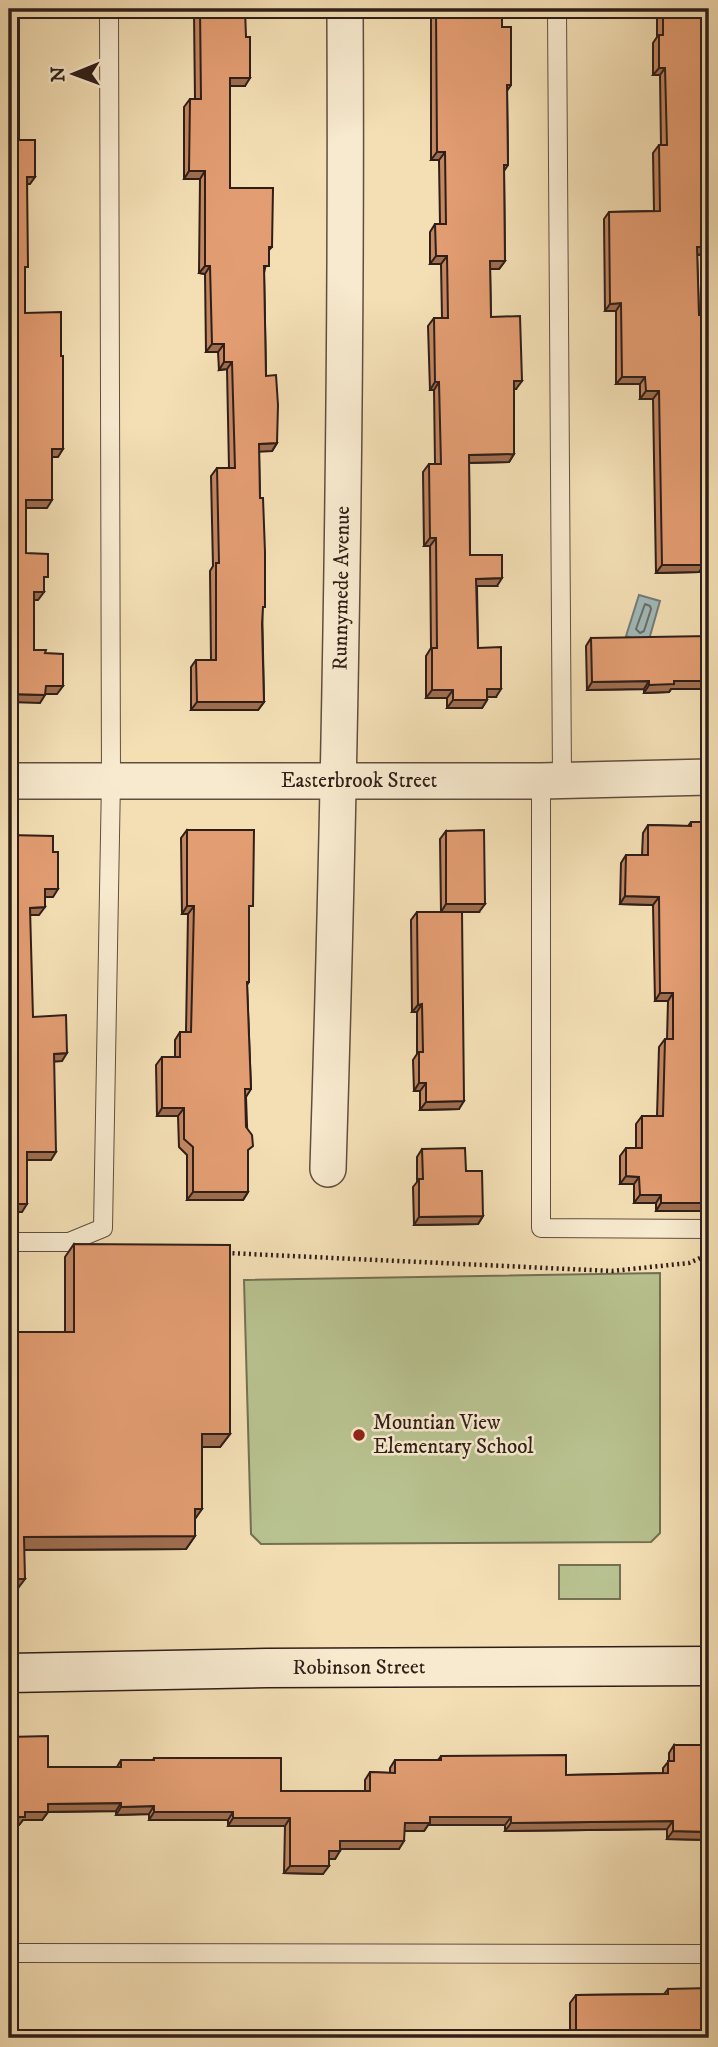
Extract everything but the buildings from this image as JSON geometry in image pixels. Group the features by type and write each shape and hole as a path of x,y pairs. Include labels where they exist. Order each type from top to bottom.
{"street":[{"name":"Runnymede Avenue","path":"328,1169 339,781 346,240 345,9"},
{"name":"Easterbrook Street","path":"9,781 709,777"},
{"name":"Robinson Street","path":"9,1673 281,1668 709,1666"}],"lane":[{"path":"9,1242 69,1242 103,1228 111,780 109,9"},
{"path":"557,9 551,780 541,1228 709,1229"},
{"path":"9,1953 709,1954"}],"path":[{"path":"216,1252 612,1270 689,1263 709,1254"}],"green space":[{"path":"660,1273 660,1533 651,1542 261,1544 251,1534 244,1280"},
{"path":"559,1565 620,1565 620,1599 559,1599"}],"water":[{"path":"639,595 660,601 648,643 626,636"}],"place":[{"name":"Mountian View Elementary School","path":"359,1435"}]}
